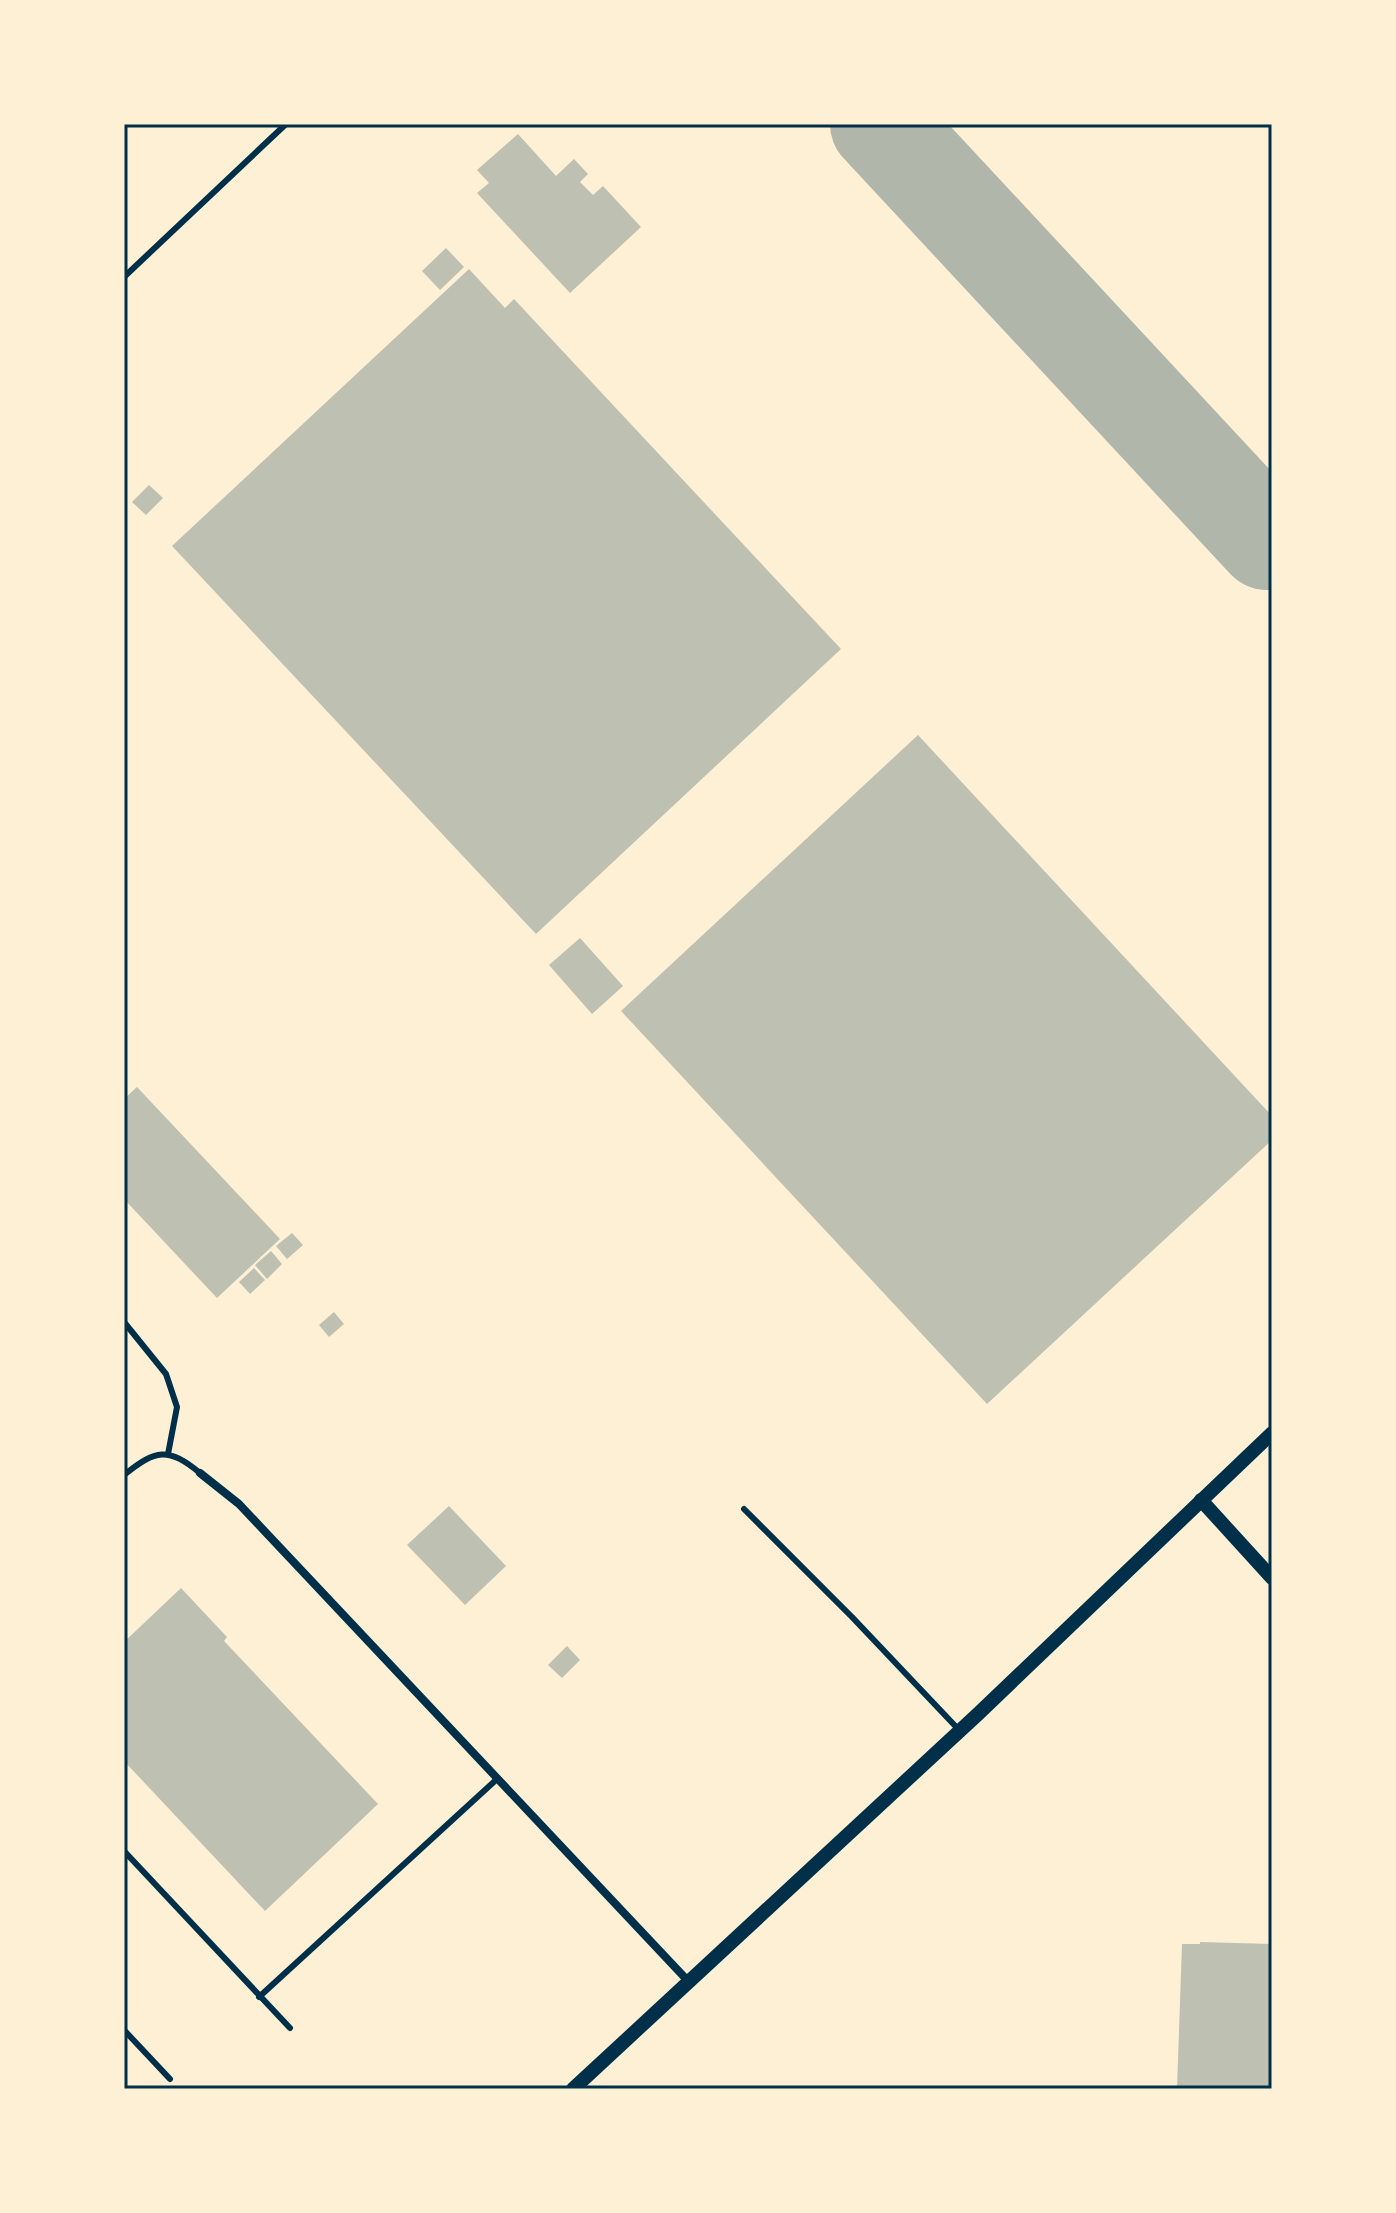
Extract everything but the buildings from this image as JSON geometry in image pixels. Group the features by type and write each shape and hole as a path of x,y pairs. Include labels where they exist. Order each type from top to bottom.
{"street":[{"path":"573,2089 960,1731 1272,1433"},
{"path":"200,1473 239,1504 689,1982"},
{"path":"1201,1500 1272,1578"}],"lane":[{"path":"124,277 286,124"},
{"path":"124,1322 166,1374 177,1407 168,1454"},
{"path":"124,1475 143,1461 168,1454 183,1459 200,1473"},
{"path":"744,1509 960,1731"},
{"path":"259,1997 497,1779"},
{"path":"124,1851 290,2028"},
{"path":"124,2030 170,2079"}],"taxiway":[{"path":"880,124 1267,540"}]}
